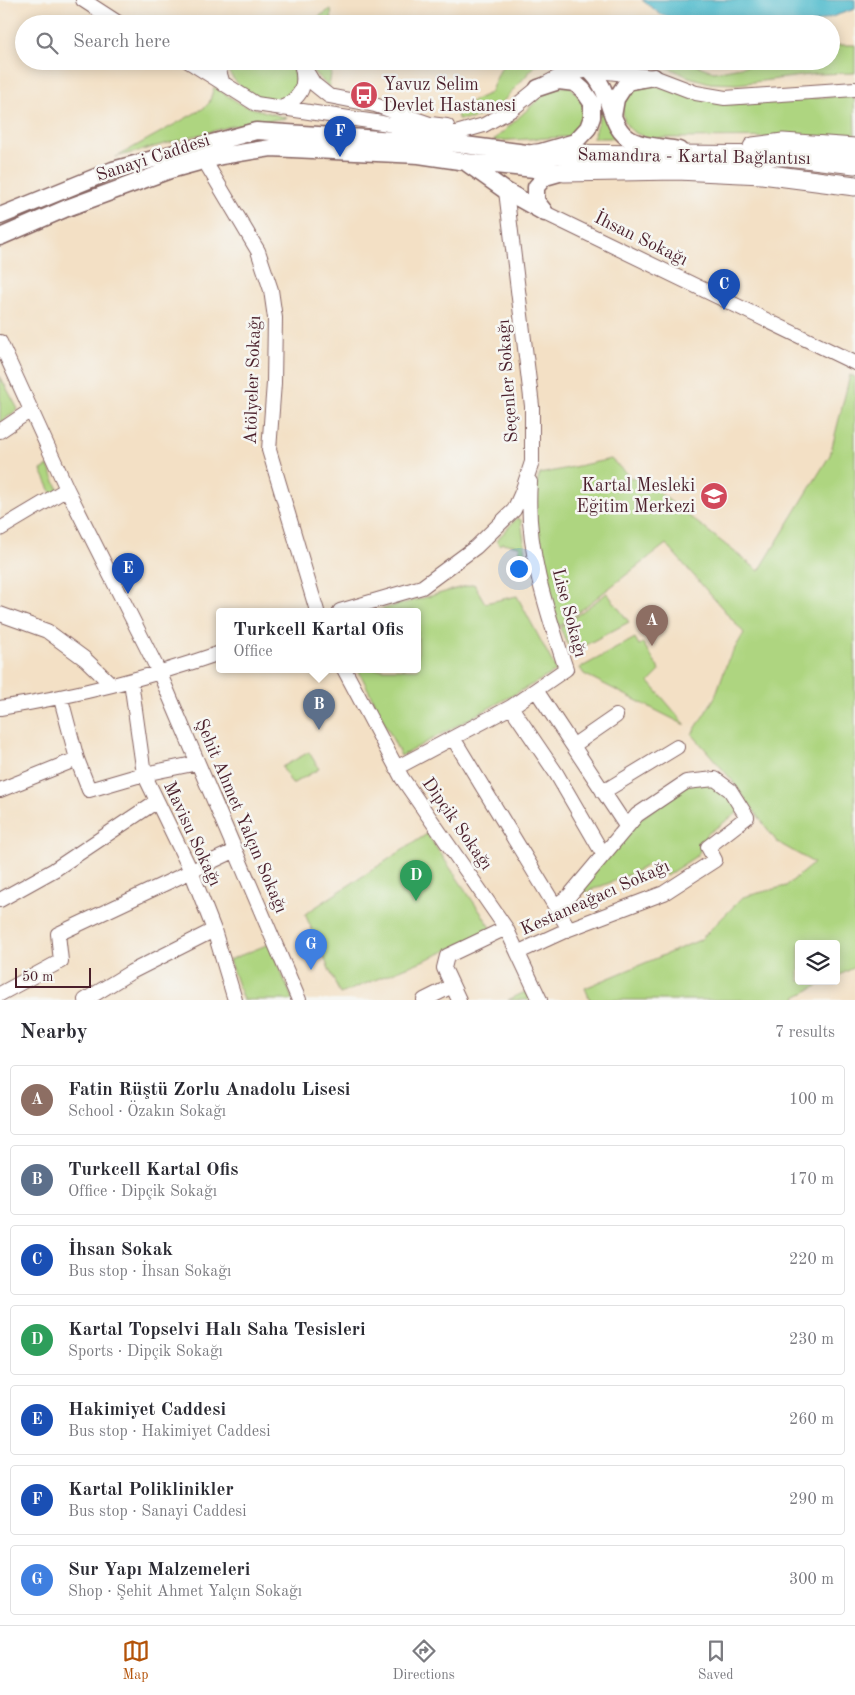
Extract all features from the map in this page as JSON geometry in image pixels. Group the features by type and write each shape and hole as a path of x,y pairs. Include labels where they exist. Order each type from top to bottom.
{"highway":[{"path":"705,155 783,142 855,148"},
{"name":"Samandıra - Kartal Bağlantısı","path":"534,154 788,156 855,164"},
{"name":"Samandıra - Kartal Bağlantısı","path":"564,172 677,170 762,174 855,186"}],"main road":[{"path":"589,70 599,79 603,86 613,116 624,135 634,141 705,155"},
{"path":"613,116 616,99 627,82 654,76"},
{"path":"534,154 575,142 588,128 592,117 592,104 583,90 575,83 559,81 538,88"},
{"name":"Sanayi Caddesi","path":"0,216 113,170 256,131 457,144 534,154"},
{"name":"Sanayi Caddesi","path":"0,237 67,208 170,170 204,160 271,148 419,155 564,172"},
{"path":"466,162 506,191 545,213"},
{"path":"0,204 113,170"},
{"path":"545,213 536,201 536,187 546,177 564,172"}],"street":[{"path":"83,0 107,15"},
{"path":"202,70 248,100 268,107 382,123 426,132 456,133 498,118 538,88 562,75 589,70 654,76 696,93 725,98 854,90"},
{"path":"219,70 223,84"},
{"path":"281,108 302,92 304,77 302,70"},
{"path":"305,70 314,84 329,96 376,105 430,124 472,128"},
{"name":"Atölyeler Sokağı","path":"204,160 258,251 271,290 276,318 269,450 316,608"},
{"name":"Seçenler Sokağı","path":"350,608 422,587 476,547 514,510 532,462 532,406 506,191"},
{"name":"İhsan Sokağı","path":"545,213 855,363"},
{"name":"Şehit Ahmet Yalçın Sokağı","path":"0,342 67,489 160,674 299,1000"},
{"path":"0,431 31,410"},
{"name":"Lise Sokağı","path":"396,768 511,707 566,669 538,577 528,500 532,462"},
{"path":"0,529 67,489"},
{"path":"0,614 47,631 85,659 111,684"},
{"path":"0,708 61,698 111,684 160,674 216,653"},
{"name":"Dipçik Sokağı","path":"346,673 396,768 506,928 519,952 540,1000"},
{"name":"Mavisu Sokağı","path":"131,681 144,774 191,871 214,930 231,998"},
{"path":"536,690 626,826"},
{"path":"61,698 77,759 89,790 144,774 198,763"},
{"path":"511,707 556,773 603,854"},
{"path":"574,745 616,716"},
{"path":"453,738 569,929"},
{"path":"603,792 677,747"},
{"path":"0,790 77,759"},
{"name":"Kestaneağacı Sokağı","path":"519,952 569,929 664,893 714,860 708,847 747,816 730,790 715,779 686,782 637,815 569,896 555,906"},
{"path":"0,900 54,870 157,801"},
{"path":"0,994 61,961 58,934 234,851"},
{"path":"459,1000 444,968 447,956 506,928"},
{"path":"93,998 131,972 214,930"},
{"path":"424,1000 452,986"}],"green space":[{"path":"331,9 331,15 321,15"},
{"path":"840,45 855,45 855,73 817,74 737,84 710,83 674,70 709,70 714,72 725,70 840,70"},
{"path":"227,70 292,70 296,88 287,95 265,98 254,95 244,89"},
{"path":"311,70 332,70 329,87"},
{"path":"500,70 531,70 497,108 472,119 458,119 457,108 490,93"},
{"path":"647,84 732,104 854,95 855,137 648,138 635,133 627,126 623,116 622,103 634,88"},
{"path":"570,86 587,108 578,134 565,137 493,141 551,88"},
{"path":"214,87 242,105 287,118 232,126 116,157 204,108 209,103"},
{"path":"597,94 618,138 593,138 599,116"},
{"path":"850,375 855,377 855,967 840,975 840,940 795,940 795,985 819,985 796,997 797,1000 590,1000 585,988 700,940 743,897 786,886 814,863 777,842 731,779 692,734 715,697 728,660 744,633 666,544 559,627 544,572 536,528 536,489 540,474 611,459 631,478 638,476 759,571 830,455"},
{"path":"0,376 18,409 0,423"},
{"path":"48,466 59,490 52,494 41,470"},
{"path":"517,518 521,520 528,568 524,569 519,546 502,543 500,545 496,541"},
{"path":"474,584 485,603 517,596 557,671 401,756 360,673 421,673 421,608 387,608"},
{"path":"607,593 629,622 580,648 576,641 568,645 560,628"},
{"path":"635,638 639,645 643,643 660,671 649,682 685,725 584,674 580,668"},
{"path":"309,752 319,769 292,784 282,767"},
{"path":"710,782 727,791 740,811 706,835 698,855 666,876 656,861 620,879 575,896 628,828 686,785"},
{"path":"427,834 492,929 437,955 340,994 305,914"},
{"path":"269,944 293,1000 243,1000 229,960"},
{"path":"527,991 531,1000 508,1000"}],"water":[{"path":"642,0 855,0 855,9 837,15 661,15"}],"place":[{"name":"Yavuz Seli̇m Devlet Hastanesi̇","path":"364,95"},
{"name":"Kartal Poliklinikler","path":"340,157"},
{"name":"İhsan Sokak","path":"724,310"},
{"name":"Kartal Mesleki Eğitim Merkezi","path":"714,496"},
{"name":"Hakimiyet Caddesi","path":"128,594"},
{"name":"Fatin Rüştü Zorlu Anadolu Lisesi","path":"652,646"},
{"name":"Turkcell Kartal Ofis","path":"319,730"},
{"name":"Kartal Topselvi Halı Saha Tesisleri","path":"416,901"},
{"name":"Sur Yapı Malzemeleri","path":"311,970"}]}
